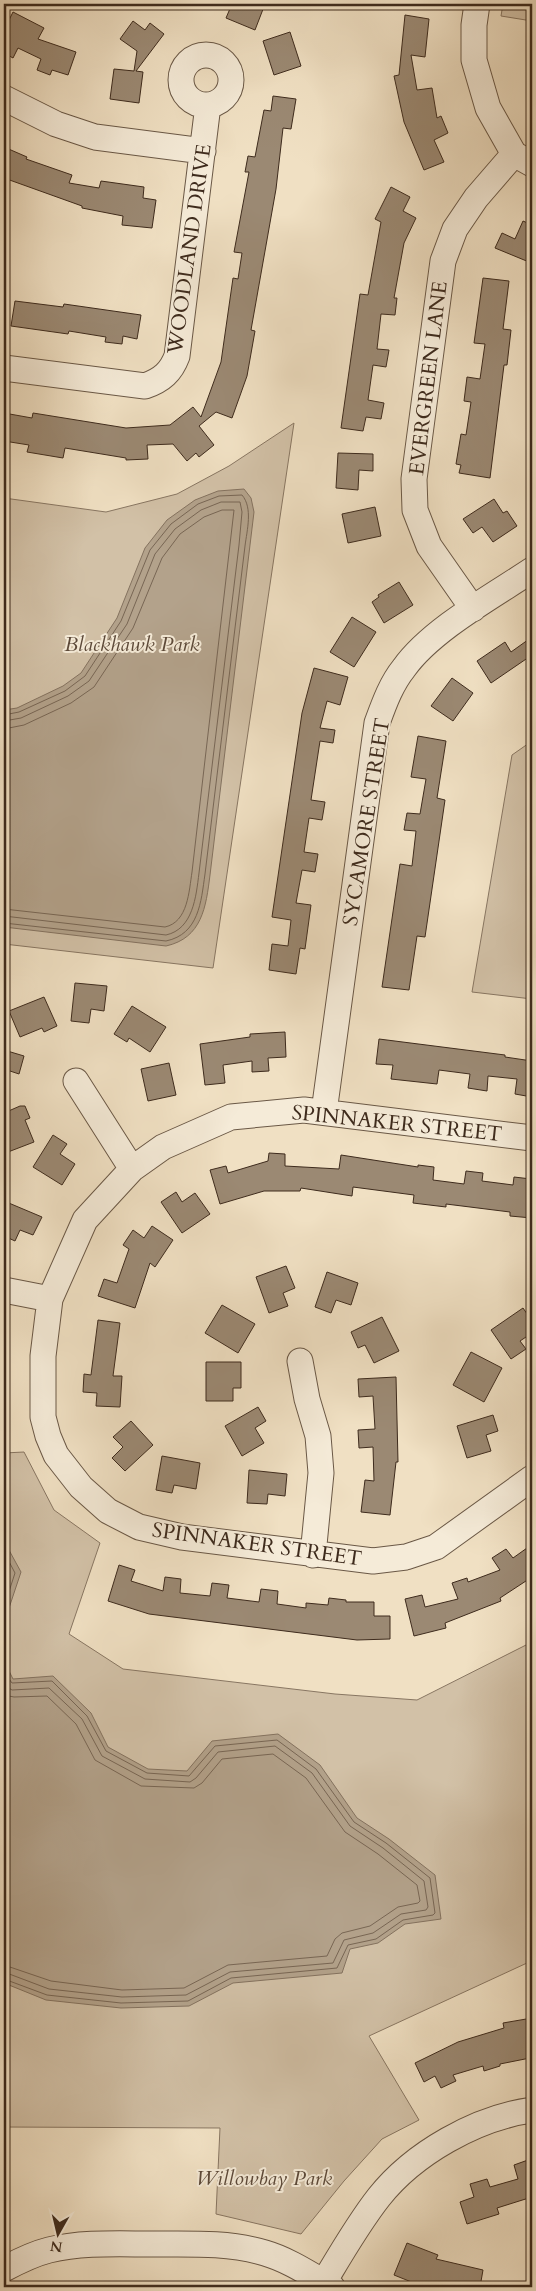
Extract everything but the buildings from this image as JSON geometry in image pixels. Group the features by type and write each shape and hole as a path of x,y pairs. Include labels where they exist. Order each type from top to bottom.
{"street":[{"path":"477,4 474,25 474,60 488,108 523,159"},
{"path":"4,98 56,124 95,138 203,151"},
{"name":"WOODLAND DRIVE","path":"4,368 129,386 145,386 158,382 173,367 177,356 208,105"},
{"name":"EVERGREEN LANE","path":"473,609 429,546 415,510 414,479 444,261 455,229 476,198 523,159"},
{"name":"SYCAMORE STREET","path":"324,1112 377,723 389,693 404,667 428,642 473,609 532,570"},
{"path":"76,1081 132,1169"},
{"name":"SPINNAKER STREET","path":"532,1138 304,1110 230,1117 163,1148 132,1169 85,1220 50,1299 43,1356 43,1418 56,1455 81,1488 108,1512 139,1527 182,1537 314,1555 373,1561 406,1557 436,1547 532,1478"},
{"path":"4,1290 50,1299"},
{"path":"300,1361 307,1399 318,1436 321,1474 314,1555"},
{"path":"4,2269 42,2252 78,2246 215,2244 243,2247 266,2253 294,2265 326,2286 359,2224 380,2195 406,2170 453,2137 487,2122 532,2110"}],"green space":[{"path":"503,4 532,4 532,21 501,16"},
{"name":"Blackhawk Park","path":"294,423 213,968 4,944 4,498 106,512 177,494 229,466"},
{"path":"532,741 532,999 472,992 512,755"},
{"name":"Willowbay Park","path":"24,1452 54,1510 100,1543 69,1634 123,1669 335,1694 417,1700 532,1642 532,1964 527,1963 369,2036 419,2120 382,2139 344,2181 301,2234 216,2214 220,2128 4,2127 4,1453"}],"water":[{"name":"Blackhawk Park","path":"244,489 251,498 254,512 208,887 200,920 188,936 166,946 4,927 4,710 17,708 63,686 81,673 117,618 145,548 167,520 195,500 218,491"},
{"path":"4,1541 21,1572 4,1623"},
{"path":"4,1661 13,1679 53,1676 91,1713 108,1747 148,1769 187,1771 212,1741 278,1734 320,1765 357,1818 389,1839 435,1875 441,1919 405,1924 378,1943 350,1949 342,1973 233,1983 189,2006 121,2008 46,2000 4,1983"}]}
